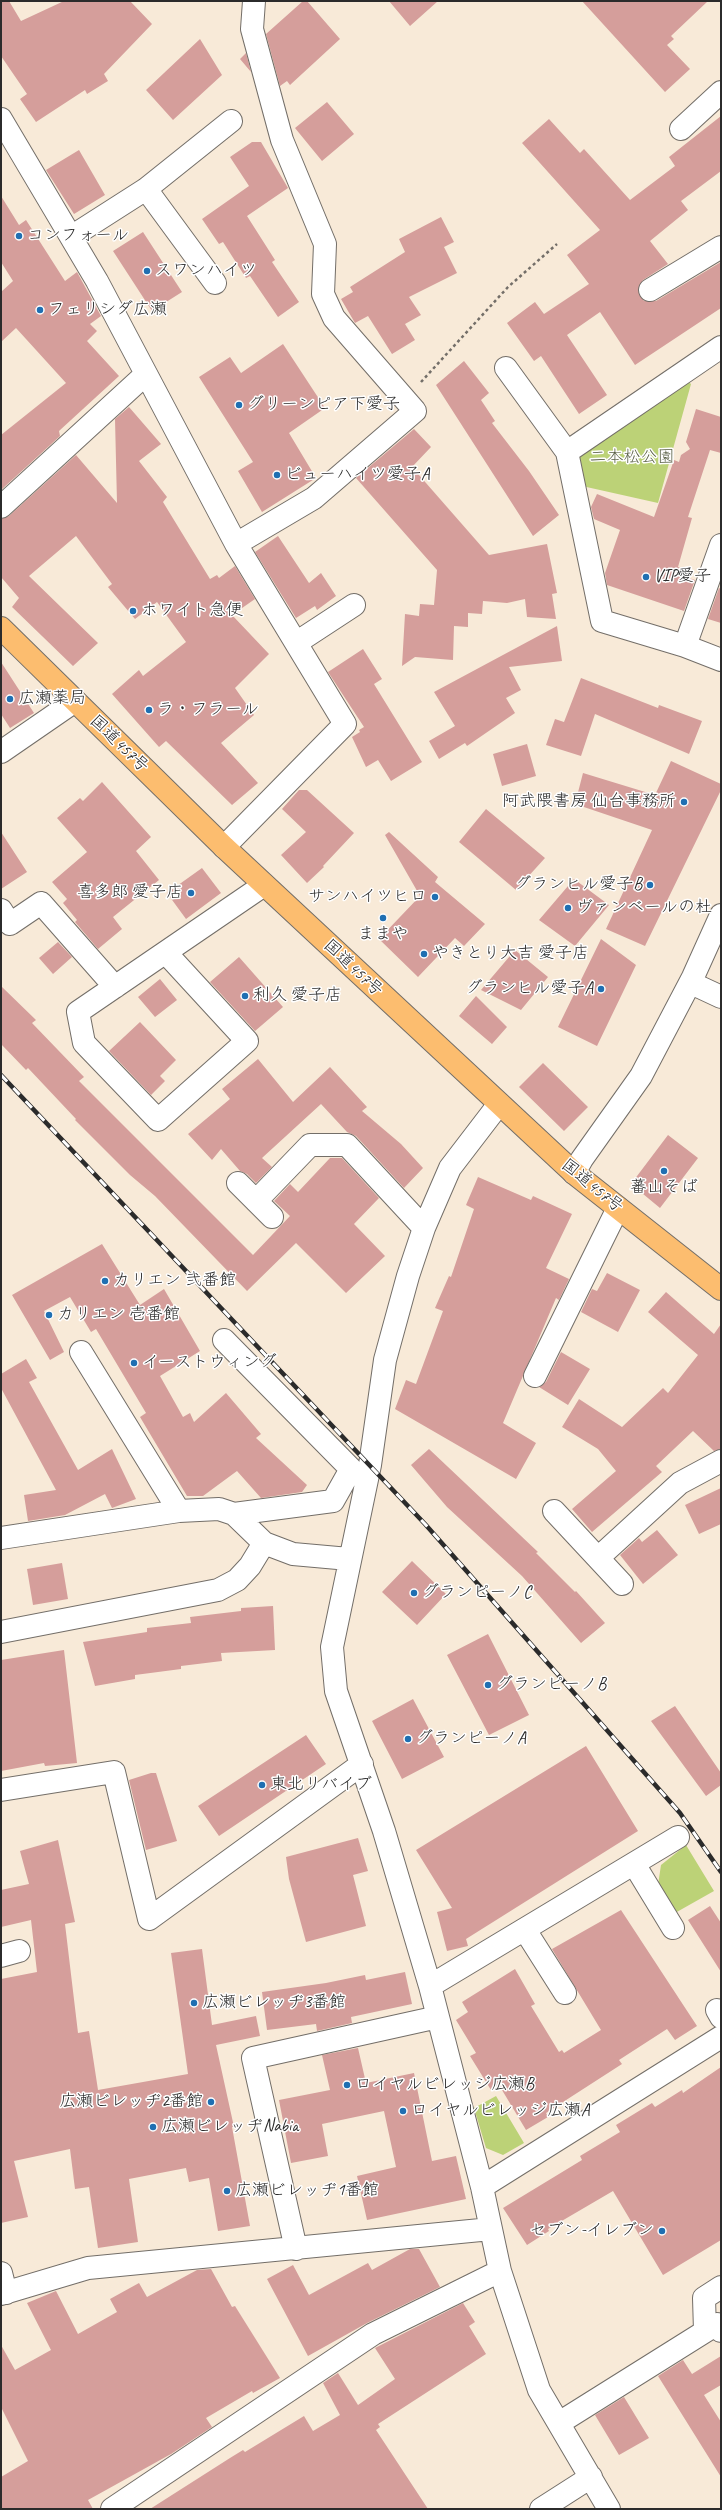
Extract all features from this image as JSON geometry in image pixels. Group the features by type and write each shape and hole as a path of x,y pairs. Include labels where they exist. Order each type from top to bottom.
{"highway":[{"name":"国道457号","path":"1,628 224,847 574,1173 721,1289"}],"street":[{"path":"236,544 320,493 415,411 334,318 323,294 324,244 282,140 252,29 254,1"},
{"path":"681,130 721,92"},
{"path":"1,119 71,237 146,374 236,544 345,724 224,847"},
{"path":"71,237 146,189 231,121"},
{"path":"146,189 215,283"},
{"path":"650,290 721,247"},
{"path":"567,452 721,347"},
{"path":"506,368 567,452 602,621 685,646 721,660"},
{"path":"1,507 146,374"},
{"path":"685,646 721,545"},
{"path":"296,644 354,605"},
{"path":"1,752 75,701"},
{"path":"166,953 247,1041 158,1120 84,1043 78,1012 264,885"},
{"path":"1,910 10,924 41,903 115,987"},
{"path":"574,1173 582,1159 641,1076 691,983 721,915"},
{"path":"691,983 721,997"},
{"path":"499,1104 450,1168 424,1228 408,1276 385,1360 370,1465 332,1647 336,1691 362,1764 430,1986 482,2187 500,2271 539,2390 609,2509"},
{"path":"256,1201 310,1145 347,1144 424,1228"},
{"path":"238,1183 272,1217"},
{"path":"535,1376 618,1208"},
{"path":"224,1340 351,1469 333,1501 234,1514"},
{"path":"81,1352 179,1511"},
{"path":"598,1558 680,1483 721,1462"},
{"path":"1,1538 179,1511 219,1509 234,1514 264,1543 293,1554 349,1560"},
{"path":"554,1511 622,1584"},
{"path":"1,1632 218,1590 237,1580 250,1566 264,1543"},
{"path":"1,1790 114,1772 149,1919 362,1764"},
{"path":"430,1986 678,1837"},
{"path":"634,1864 673,1928"},
{"path":"525,1930 565,1993"},
{"path":"296,2248 253,2058 438,2017"},
{"path":"482,2187 721,2036"},
{"path":"3,2286 88,2268 191,2256 296,2248 491,2229"},
{"path":"112,2509 372,2334 500,2271"},
{"path":"559,2423 713,2331 704,2298 721,2288"},
{"path":"541,2509 591,2477"}],"path":[{"path":"405,400 508,287 557,244"}],"green space":[{"name":"二本松公園","path":"684,378 691,384 658,503 582,486 575,458"},
{"path":"686,1845 714,1891 675,1913 658,1885 661,1865"},
{"path":"496,2096 524,2143 503,2155 486,2148 474,2108"}],"building":[{"path":"1,1 9,1 21,21 64,1 130,1 152,24 104,74 108,81 87,94 85,90 36,122 20,99 27,94 1,56"},
{"path":"303,1 307,1 340,39 290,85 287,81 280,86 266,34"},
{"path":"389,1 438,1 410,26"},
{"path":"582,1 708,1 671,36 674,39 667,45 690,69 665,92"},
{"path":"200,39 222,75 173,120 146,90"},
{"path":"246,53 251,72 240,59"},
{"path":"327,102 354,134 322,161 295,128"},
{"path":"721,116 721,171 681,201 688,210 650,241 668,264 643,280 638,290 644,301 656,301 721,262 721,308 635,365 600,312 567,335 607,395 579,414 541,356 534,361 507,323 535,302 544,314 589,284 567,255 600,230 522,143 549,119 580,153 584,149 630,200 675,166 669,157"},
{"path":"252,142 261,142 288,188 247,216 275,260 272,262 299,302 278,317 250,276 246,278 223,242 219,244 202,219 249,186 230,157"},
{"path":"79,150 105,195 74,214 46,170"},
{"path":"1,196 19,225 26,220 65,281 77,272 101,316 90,324 97,331 87,341 119,376 59,431 60,436 1,490 1,435 66,383 16,328 1,342 1,292 13,281 1,262"},
{"path":"441,217 454,242 444,247 457,273 409,297 421,315 405,324 415,340 392,354 368,316 355,323 341,299 353,292 350,287 405,252 399,239"},
{"name":"スワンハイツ","path":"143,232 182,292 152,311 113,251"},
{"path":"283,344 325,408 289,433 316,478 262,512 238,471 253,462 199,377 230,357 241,373"},
{"path":"464,361 489,393 481,400 495,421 492,423 529,471 559,515 533,536 436,385"},
{"path":"129,407 161,444 139,461 167,497 163,502 210,579 217,575 219,578 235,566 255,599 232,615 269,654 235,688 254,715 221,743 258,783 232,805 166,741 159,747 112,694 139,670 143,676 186,642 157,602 135,619 108,587 112,584 76,536 29,576 98,643 73,666 12,607 19,598 1,577 1,519 9,516 76,455 117,503 115,419"},
{"path":"696,409 721,417 721,453 710,450 688,517 692,518 678,567 691,571 689,578 695,580 684,611 607,585 605,573 620,530 594,519 591,507 597,494 654,517 674,460 679,462 681,455 690,449 686,442"},
{"path":"414,429 431,447 412,467 489,555 547,544 557,593 552,594 556,619 527,617 525,599 507,603 483,601 482,614 468,613 468,627 454,626 453,660 415,657 402,666 405,614 419,616 420,604 434,605 437,570 356,478"},
{"path":"278,536 309,583 321,573 336,596 317,610 315,606 296,618 255,552"},
{"path":"719,588 721,589 721,623 708,619"},
{"path":"557,626 562,661 509,667 521,690 506,698 515,713 467,746 465,743 439,759 429,741 455,726 434,692"},
{"path":"363,649 382,679 374,684 422,762 391,781 378,760 366,767 352,737 360,732 359,730 364,727 328,672"},
{"path":"1,662 34,713 10,728 1,714"},
{"path":"581,678 658,708 659,705 702,721 689,754 595,714 581,756 546,745 555,719 564,722"},
{"path":"527,744 536,776 502,786 493,754"},
{"path":"671,761 721,784 721,790 645,946 606,929 652,830 575,804 583,773 655,795"},
{"path":"102,782 151,837 136,851 159,880 113,917 122,929 98,949 75,922 77,920 63,903 67,899 52,882 87,852 57,818 80,798 83,801"},
{"path":"299,790 307,790 354,833 323,866 324,867 307,883 281,855 306,832 282,809"},
{"path":"486,809 545,858 516,890 459,842"},
{"path":"1,832 27,872 1,889"},
{"path":"389,832 438,877 435,882 485,924 464,946 455,938 418,977 379,939 420,896 385,835"},
{"path":"202,868 221,893 186,919 167,893"},
{"name":"ヴァンベールの杜","path":"574,879 609,905 575,946 539,920"},
{"name":"グランヒル愛子A","path":"601,939 636,965 597,1046 558,1027"},
{"path":"58,942 72,957 53,974 39,958"},
{"path":"515,950 548,977 521,1010 481,990"},
{"name":"利久 愛子店","path":"239,957 283,1007 255,1031 210,982"},
{"path":"160,979 177,1000 155,1017 138,997"},
{"path":"1,986 36,1020 32,1023 84,1077 79,1081 253,1255 290,1216 274,1201 290,1184 298,1192 330,1158 342,1158 379,1198 354,1224 385,1256 346,1293 296,1243 247,1291 155,1196 130,1175 75,1120 76,1119 28,1068 26,1070 1,1044"},
{"path":"476,996 507,1027 492,1044 459,1016"},
{"path":"140,1022 176,1060 160,1076 165,1081 151,1095 109,1051"},
{"path":"258,1059 293,1102 330,1067 367,1107 362,1111 401,1144 423,1168 404,1188 356,1136 347,1132 321,1104 262,1158 272,1167 256,1183 247,1174 240,1171 221,1149 212,1160 188,1134 230,1099 222,1089"},
{"path":"543,1063 588,1107 564,1131 519,1087"},
{"name":"蕃山そば","path":"668,1135 698,1158 660,1208 631,1184"},
{"path":"478,1177 531,1200 533,1196 572,1214 546,1268 569,1279 559,1300 556,1298 503,1423 536,1443 516,1479 395,1409 406,1380 416,1384 443,1311 435,1308 449,1276 451,1277 474,1209 466,1205"},
{"path":"102,1244 140,1305 164,1289 200,1351 160,1376 183,1417 190,1413 194,1422 226,1393 261,1434 256,1438 307,1485 302,1492 261,1498 237,1471 203,1496 187,1496 140,1417 146,1413 96,1329 91,1332 70,1297 44,1311 64,1352 50,1360 12,1295"},
{"path":"607,1273 640,1290 618,1332 581,1312 592,1289 597,1291"},
{"path":"666,1292 714,1334 721,1324 721,1449 714,1451 693,1431 656,1466 662,1472 592,1532 572,1509 616,1471 598,1449 562,1427 579,1399 622,1427 663,1388 668,1393 698,1355 648,1312"},
{"path":"561,1352 590,1369 568,1405 539,1387 546,1382"},
{"path":"26,1359 37,1378 29,1382 78,1470 112,1449 136,1499 112,1508 105,1494 65,1515 28,1521 24,1495 56,1490 1,1388 1,1374"},
{"path":"429,1449 538,1552 536,1553 575,1592 576,1591 605,1623 581,1643 522,1576 447,1507 411,1465"},
{"path":"721,1488 721,1524 699,1534 685,1505"},
{"path":"657,1530 678,1555 643,1584 620,1555 639,1538 642,1542"},
{"name":"グランピーノC","path":"412,1561 446,1594 417,1625 382,1592"},
{"path":"62,1563 68,1599 33,1605 27,1569"},
{"path":"273,1606 275,1650 221,1653 222,1661 181,1666 181,1669 135,1675 135,1679 95,1686 83,1642 147,1632 147,1628 191,1623 190,1617 241,1611 241,1608"},
{"name":"グランピーノB","path":"488,1634 529,1715 489,1735 447,1655"},
{"path":"64,1650 77,1763 45,1766 44,1763 1,1771 1,1660"},
{"name":"グランピーノA","path":"413,1699 444,1757 402,1779 372,1721"},
{"path":"675,1706 721,1773 721,1785 706,1796 651,1721"},
{"name":"東北リバイブ","path":"306,1735 326,1764 219,1836 198,1806"},
{"path":"586,1746 638,1831 466,1939 468,1946 447,1951 437,1912 452,1908 416,1850"},
{"path":"151,1773 156,1773 177,1841 146,1850 129,1780"},
{"path":"358,1838 368,1871 353,1875 366,1926 306,1942 289,1879 286,1857"},
{"path":"58,1840 75,1922 65,1924 78,2033 89,2031 98,2090 188,2074 171,1953 202,1949 212,2025 256,2016 260,2036 216,2045 234,2127 232,2127 250,2226 218,2231 209,2178 189,2182 186,2168 129,2179 138,2242 98,2248 89,2187 75,2189 70,2149 14,2161 28,2217 1,2223 1,1979 37,1972 31,1920 1,1927 1,1890 29,1884 20,1851"},
{"path":"710,1906 721,1923 721,1972 688,1920"},
{"path":"621,1910 697,2026 675,2040 667,2029 619,2060 622,2064 546,2113 548,2117 526,2130 499,2085 491,2090 470,2056 476,2053 456,2020 468,2012 462,2002 515,1969 535,2004 531,2006 559,2052 562,2050 564,2053 601,2030 552,1949"},
{"path":"405,1972 412,2004 351,2017 352,2023 317,2031 316,2024 267,2030 262,1992 326,1983 365,1975 366,1980"},
{"path":"358,2048 366,2083 414,2073 432,2161 456,2156 466,2199 367,2220 357,2176 396,2167 384,2111 322,2124 328,2156 291,2163 279,2100 330,2090 322,2055"},
{"path":"721,2067 721,2240 663,2275 613,2191 548,2229 549,2231 527,2245 503,2208 582,2160 580,2156 620,2132 616,2125 652,2103 655,2107 682,2090 683,2093"},
{"path":"410,2249 419,2249 440,2287 367,2323 308,2356 267,2279 293,2265 309,2295 368,2263 372,2270"},
{"path":"211,2269 232,2307 235,2306 280,2378 253,2393 252,2391 206,2418 212,2427 171,2454 88,2500 93,2509 1,2509 1,2477 28,2461 1,2407 1,2345 15,2370 51,2350 27,2303 56,2291 78,2334 117,2312 110,2299 139,2283 147,2297 197,2270"},
{"path":"463,2303 475,2322 469,2326 486,2354 378,2424 380,2427 376,2430 428,2509 150,2509 243,2450 245,2452 304,2416 313,2431 340,2415 323,2383 338,2373 358,2405 395,2379 375,2348"},
{"path":"721,2356 721,2385 704,2395 721,2422 721,2477 658,2376 683,2360 692,2374"},
{"path":"624,2397 649,2438 619,2455 595,2415"}],"railway":[{"path":"1,1075 425,1524 680,1813 721,1872"}],"place":[{"name":"コンフォール","path":"19,236"},
{"name":"スワンハイツ","path":"147,271"},
{"name":"フェリシダ広瀬","path":"40,310"},
{"name":"グリーンピア下愛子","path":"239,405"},
{"name":"ビューハイツ愛子A","path":"277,475"},
{"name":"VIP愛子","path":"646,577"},
{"name":"ホワイト急便","path":"133,611"},
{"name":"広瀬薬局","path":"10,699"},
{"name":"ラ・フラール","path":"149,710"},
{"name":"阿武隈書房 仙台事務所","path":"684,802"},
{"name":"グランヒル愛子B","path":"650,885"},
{"name":"喜多郎 愛子店","path":"191,893"},
{"name":"サンハイツヒロ","path":"435,897"},
{"name":"ヴァンベールの杜","path":"568,908"},
{"name":"ままや","path":"383,918"},
{"name":"やきとり大吉 愛子店","path":"424,954"},
{"name":"グランヒル愛子A","path":"601,989"},
{"name":"利久 愛子店","path":"245,996"},
{"name":"蕃山そば","path":"664,1171"},
{"name":"カリエン 弐番館","path":"105,1281"},
{"name":"カリエン 壱番館","path":"49,1315"},
{"name":"イーストウィング","path":"134,1363"},
{"name":"グランピーノC","path":"414,1593"},
{"name":"グランピーノB","path":"488,1685"},
{"name":"グランピーノA","path":"408,1739"},
{"name":"東北リバイブ","path":"262,1785"},
{"name":"広瀬ビレッヂ3番館","path":"194,2003"},
{"name":"ロイヤルビレッジ広瀬B","path":"347,2085"},
{"name":"広瀬ビレッヂ2番館","path":"211,2102"},
{"name":"ロイヤルビレッジ広瀬A","path":"403,2111"},
{"name":"広瀬ビレッヂNabia","path":"153,2127"},
{"name":"広瀬ビレッヂ1番館","path":"227,2191"},
{"name":"セブン-イレブン","path":"662,2231"}]}
